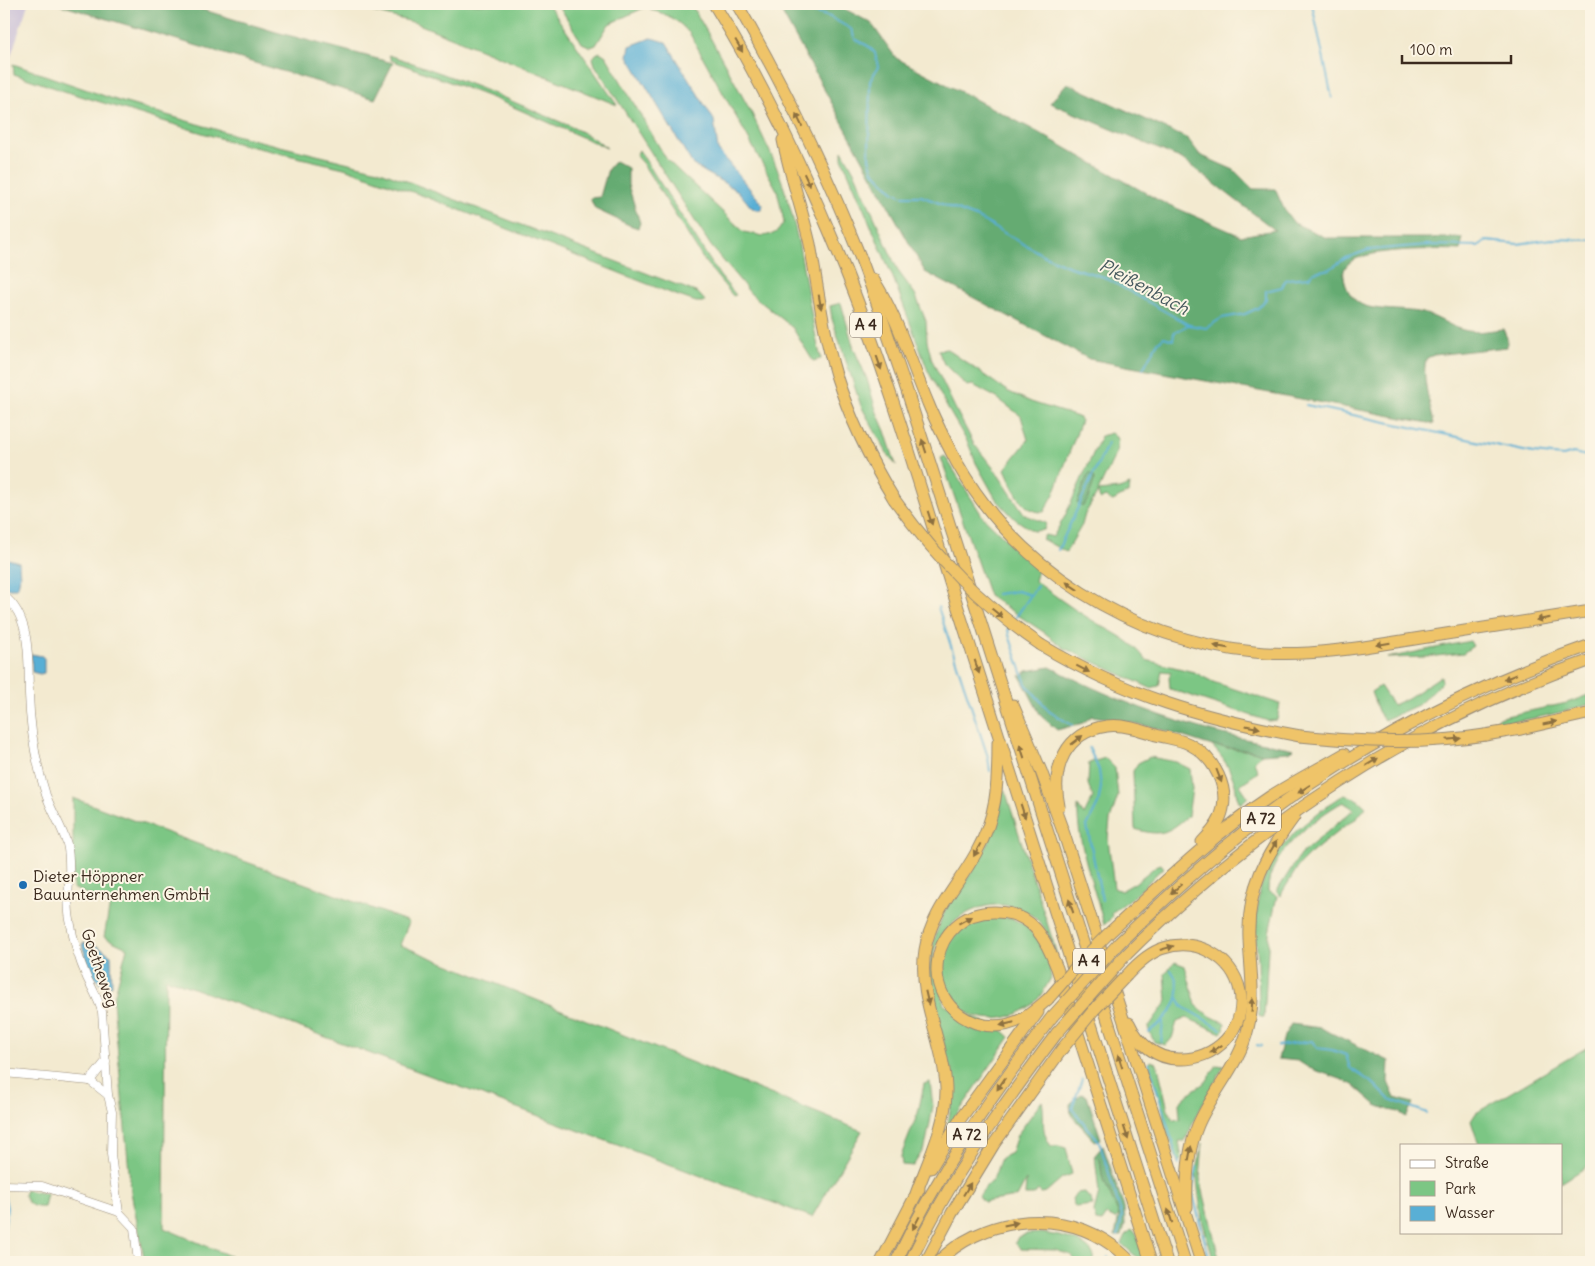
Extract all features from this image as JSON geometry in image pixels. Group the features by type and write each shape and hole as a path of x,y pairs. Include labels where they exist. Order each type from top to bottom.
{"highway":[{"name":"A 4","path":"714,4 778,120 818,204 867,328 888,388 1167,1262"},
{"name":"A 4","path":"736,4 764,52 820,163 861,260 906,388 1185,1262"},
{"path":"778,120 809,242 822,318 836,375 866,449 894,499 920,535 958,578 992,608 1041,646 1095,675 1151,699 1229,722 1300,736 1388,742 1431,741 1521,729 1591,713"},
{"path":"861,260 883,294 942,434 957,463 985,505 1025,548 1053,572 1090,598 1132,620 1183,639 1218,647 1291,654 1328,652 1364,647 1591,611"},
{"name":"A 72","path":"896,1262 933,1192 1006,1076 1052,1017 1120,943 1151,911 1206,862 1277,807 1344,762 1420,718 1492,685 1591,646"},
{"path":"993,660 1041,771 1064,834 1201,1262"},
{"name":"A 72","path":"910,1262 938,1208 963,1167 1019,1083 1057,1033 1123,958 1208,879 1301,807 1382,756 1468,710 1520,687 1591,660"},
{"path":"881,1262 916,1194 961,1118 993,1071 1048,999 1082,960 1191,858 1271,796 1373,738 1420,718"},
{"path":"1064,834 1056,782 1063,755 1072,743 1084,734 1108,726 1123,726 1188,744 1204,754 1215,767 1221,782 1224,798 1221,816 1214,829 1191,858"},
{"path":"916,1194 940,1127 946,1090 941,1054 925,992 925,950 939,908 975,854 986,833 995,804 998,732"},
{"path":"1188,1219 1188,1161 1192,1140 1208,1106 1239,1054 1248,1030 1253,991 1249,936 1250,908 1256,882 1262,865 1277,840 1301,807"},
{"path":"1048,999 1023,1018 1011,1024 982,1025 969,1020 949,1005 940,987 937,968 938,954 942,943 956,925 964,919 983,912 1005,912 1017,914 1035,926 1047,944 1057,968 1151,1262"},
{"path":"926,1262 952,1213 994,1144 1062,1049 1093,1011 1127,975 1151,954 1162,948 1174,945 1197,946 1212,952 1233,973 1240,991 1240,1012 1232,1032 1225,1042 1214,1051 1194,1059 1176,1059 1150,1050 1136,1035 1114,992"},
{"path":"938,1262 957,1246 974,1236 1014,1223 1035,1221 1058,1223 1083,1230 1104,1240 1131,1262"}],"street":[{"name":"Goetheweg","path":"4,596 13,602 24,627 30,673 29,694 36,751 46,796 66,844 68,855 69,917 73,936 87,976 100,1002 102,1012 108,1095 112,1112 111,1154 119,1212"},
{"path":"90,1081 106,1061"},
{"path":"4,1073 90,1081 108,1095"},
{"path":"4,1185 42,1186 119,1212 134,1228 138,1262"}],"shaded area":[{"path":"4,4 28,4 8,65 4,64"}],"green space":[{"path":"57,4 184,4 276,32 393,63 375,99"},
{"path":"343,4 548,4 617,105 416,23"},
{"path":"558,4 652,4 609,24 596,45 591,47 582,43"},
{"path":"663,4 691,4 752,114 770,152 782,181 791,212 821,359 813,361 792,327 751,294 711,246 595,65 593,58 596,54 600,52 606,56 667,160 744,232 763,236 778,231 784,222 777,190 690,34 672,18 650,10"},
{"path":"777,4 829,4 839,6 871,23 896,58 1032,129 1160,201 1241,236 1275,230 1182,159 1050,103 1067,83 1188,139 1200,155 1234,170 1253,189 1275,189 1285,211 1294,223 1327,238 1463,238 1460,250 1384,252 1356,259 1348,264 1344,270 1347,288 1353,298 1359,303 1372,308 1418,312 1468,331 1481,332 1503,329 1507,338 1507,347 1434,355 1427,358 1425,381 1434,424 1089,359 925,272"},
{"path":"389,55 465,82 521,105 574,128 607,148 495,99 391,60"},
{"path":"13,64 119,101 235,135 378,170 698,293 706,302 696,302 673,294 424,196 344,168 232,142 64,91 14,74"},
{"path":"639,150 720,276 736,295 733,296 705,262 643,164 636,156"},
{"path":"842,150 855,173 898,271 915,294 926,321 927,341 932,360 974,444 995,470 1025,515 1046,523 1044,530 1033,531 1015,519 996,499 976,463 968,443 928,371 894,280 842,158"},
{"path":"615,161 628,168 628,185 640,223 638,228 595,209 590,198 600,197 608,169"},
{"path":"841,303 854,349 867,379 896,465 887,453 861,406 832,319 830,306"},
{"path":"947,349 1007,391 1031,402 1078,417 1081,421 1054,494 1044,512 1036,511 1023,504 1005,469 1028,440 1021,416 997,398 973,385 967,386 944,364 938,350"},
{"path":"1111,433 1118,439 1116,453 1098,491 1119,489 1130,485 1129,492 1113,501 1105,497 1100,500 1098,492 1066,552 1042,539 1045,535 1053,537 1065,516 1101,436"},
{"path":"945,456 983,517 1038,570 1035,581 1076,610 1120,636 1134,646 1146,660 1194,672 1213,682 1280,704 1277,720 1268,721 1170,689 1169,677 1171,672 1162,671 1159,686 1150,688 1064,648 1045,633 989,596 941,458"},
{"path":"1089,473 1095,478 1088,500 1082,507 1077,503"},
{"path":"1470,641 1473,646 1463,653 1427,657 1387,658"},
{"path":"1050,667 1159,715 1221,734 1294,749 1289,752 1262,754 1253,751 1212,746 1159,729 1092,716 1083,723 1057,730 1041,716 1020,676 1027,671"},
{"path":"1441,676 1442,682 1418,705 1384,720 1378,711 1371,692 1380,686 1393,705 1408,698"},
{"path":"1591,694 1591,704 1532,718 1496,723 1497,718 1567,703"},
{"path":"1212,746 1253,751 1262,754 1254,761 1258,772 1240,785 1248,797 1241,804 1230,771"},
{"path":"1150,757 1176,762 1190,769 1192,789 1188,816 1169,830 1158,833 1135,829 1133,771 1138,763"},
{"path":"1105,758 1115,768 1118,796 1110,820 1108,839 1114,888 1121,891 1135,883 1156,866 1161,864 1164,868 1134,896 1111,913 1113,917 1104,925 1083,849 1078,819 1078,806 1084,815 1093,797 1088,784 1089,763"},
{"path":"1005,790 1057,954 1041,924 1030,914 1017,908 1003,905 976,909 963,916 952,925 937,944 934,952 934,964 944,1005 1002,1030 1010,1037 948,1128 951,1096 950,1081 946,1051 931,989 930,970 934,940 945,911 977,864 989,841 997,817 1002,792"},
{"path":"1345,794 1358,800 1366,807 1357,818 1343,827 1299,865 1280,896 1277,891 1300,855 1354,809 1343,802 1319,817 1284,851 1275,864 1270,877 1268,891 1277,896 1269,933 1264,1018 1259,1016 1258,959 1255,933 1259,892 1272,859 1296,831"},
{"path":"73,798 409,922 400,945 862,1131 812,1217 166,978 164,1228 244,1262 145,1262 131,1192 113,1001 127,948 104,937 110,904 73,888"},
{"path":"978,917 1011,918 1025,925 1040,942 1049,958 1051,978 1037,1001 1019,1013 1004,1018 972,1015 959,1008 949,997 943,982 945,948 954,934"},
{"path":"1175,962 1185,966 1196,1005 1208,1015 1225,1023 1224,1030 1221,1033 1187,1018 1177,1022 1172,1038 1166,1045 1154,1042 1148,1028 1167,1001 1165,974"},
{"path":"1291,1024 1321,1028 1389,1061 1388,1082 1395,1098 1413,1103 1406,1117 1399,1112 1376,1105 1353,1085 1343,1080 1309,1068 1298,1061 1278,1059 1284,1036"},
{"path":"1591,1045 1591,1164 1562,1182 1562,1144 1479,1144 1471,1121 1476,1113"},
{"path":"1150,1061 1157,1063 1168,1109 1173,1120 1180,1119 1179,1103 1206,1082 1217,1065 1224,1066 1196,1116 1185,1141 1179,1141 1182,1159 1178,1163 1163,1122 1163,1109 1149,1068"},
{"path":"930,1082 933,1106 925,1147 913,1166 902,1165 901,1156 918,1113 924,1084"},
{"path":"1081,1094 1087,1096 1101,1139 1095,1141 1071,1115 1070,1104"},
{"path":"1042,1101 1044,1129 1047,1140 1051,1146 1066,1148 1072,1174 1062,1178 1046,1192 1041,1193 1038,1190 1034,1195 1025,1195 1026,1180 1017,1197 984,1202 979,1196 993,1180 1001,1158 1011,1153 1017,1135"},
{"path":"1203,1143 1200,1178 1220,1262 1214,1262 1202,1220 1196,1173"},
{"path":"1103,1146 1124,1207 1125,1224 1122,1236 1115,1236 1119,1215 1102,1176 1100,1160 1095,1155"},
{"path":"1095,1155 1100,1160 1102,1176 1119,1215 1115,1219 1107,1215 1102,1222 1096,1221 1094,1212 1099,1193"},
{"path":"26,1190 47,1194 44,1207 37,1207 29,1203 24,1195"},
{"path":"1084,1192 1093,1205 1075,1207 1072,1199 1076,1193"},
{"path":"1132,1229 1137,1235 1145,1262 1142,1262 1122,1244 1126,1235"},
{"path":"1042,1233 1079,1242 1090,1250 1094,1256 1092,1262 1075,1262 1071,1255 1055,1250 1021,1249 1015,1243 1018,1237"}],"water":[{"path":"651,38 666,42 714,120 718,150 763,205 761,210 751,207 738,191 693,165 628,56 630,46"},
{"path":"4,558 19,562 20,579 16,588 4,588"},
{"path":"31,654 44,658 44,673 32,672"},
{"path":"83,943 95,945 111,955 112,986 105,985 95,978 91,972"}],"waterway":[{"name":"Pleißenbach","path":"790,4 794,7 830,17 851,29 855,39 868,46 875,53 878,67 870,81 869,158 873,171 893,191 902,196 921,196 978,218 1043,255 1070,267 1104,277 1189,325 1206,328 1222,318 1245,314 1258,308 1266,299 1266,291 1282,287 1287,279 1309,277 1314,272 1330,269 1346,258 1368,250 1427,245 1478,246 1486,241 1518,244 1552,239 1591,240"},
{"path":"1312,4 1332,98"},
{"path":"1143,369 1157,343 1164,337 1173,340 1174,333 1188,325"},
{"path":"1306,405 1533,453 1563,456 1573,453 1591,457"},
{"path":"1058,550 1108,443"},
{"path":"1014,620 1037,586"},
{"path":"997,594 1017,591 1031,595"},
{"path":"938,607 988,757 990,771"},
{"path":"1008,628 1026,684 1050,712 1072,725"},
{"path":"1089,748 1099,770 1101,787 1098,804 1087,826 1102,900"},
{"path":"1149,1032 1164,1019 1175,1005 1178,988 1171,970"},
{"path":"1178,998 1183,1007 1221,1029"},
{"path":"1161,1043 1163,1021"},
{"path":"1278,1046 1312,1041 1317,1048 1332,1050 1346,1055 1350,1068 1374,1084 1389,1099 1427,1113"},
{"path":"1257,1045 1261,1046"},
{"path":"1149,1063 1179,1164"},
{"path":"1082,1079 1072,1109 1099,1141 1122,1216 1118,1236"},
{"path":"1197,1167 1192,1191 1210,1262"},
{"name":"Pleißenbach","path":"4,1195 7,1208 4,1230"},
{"path":"1107,1262 1108,1257"}],"place":[{"name":"Dieter Höppner Bauunternehmen GmbH","path":"23,885"}]}
